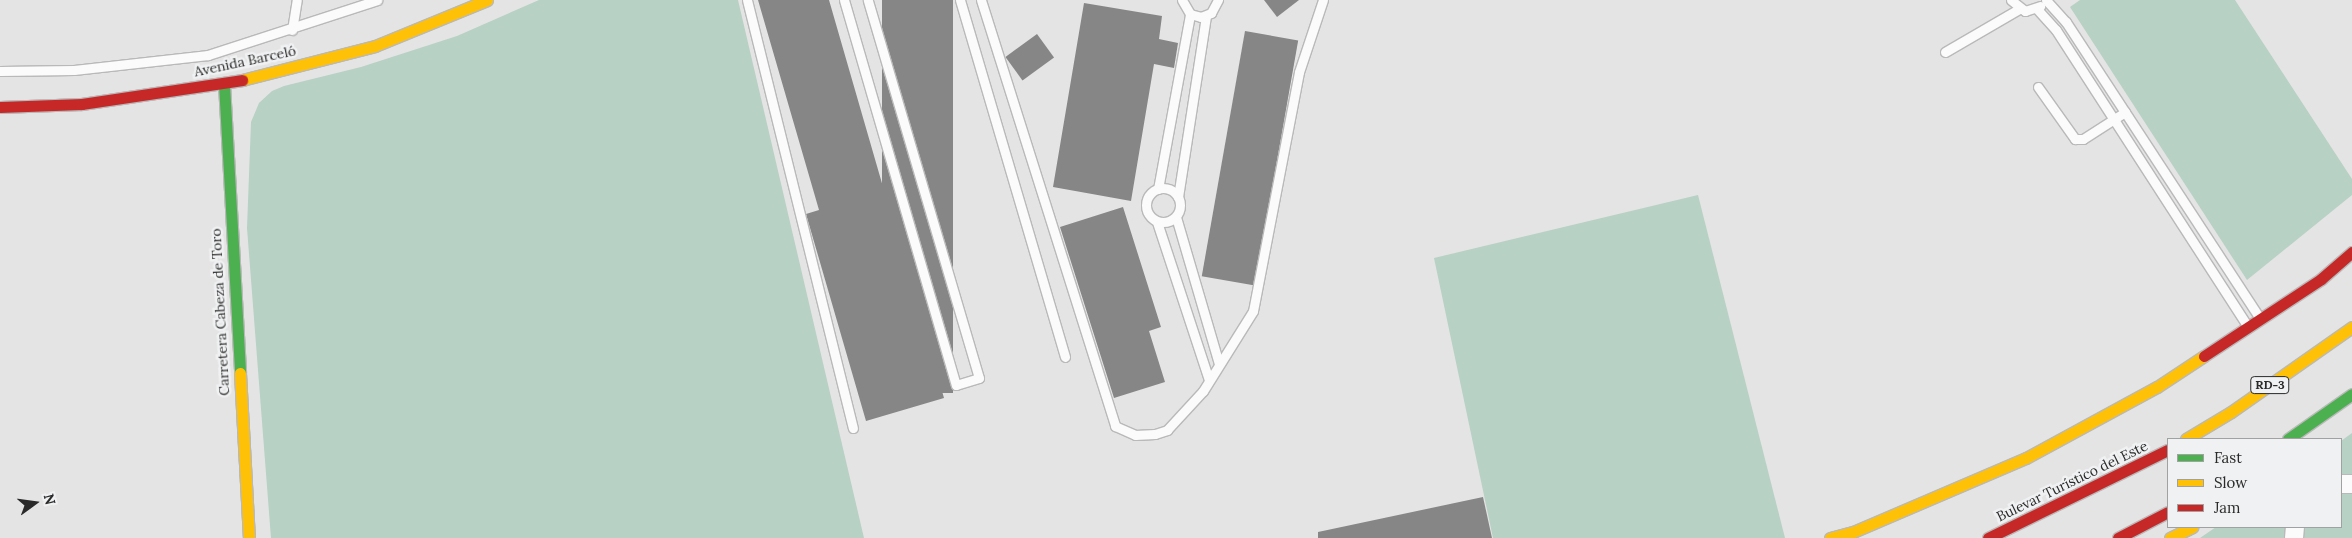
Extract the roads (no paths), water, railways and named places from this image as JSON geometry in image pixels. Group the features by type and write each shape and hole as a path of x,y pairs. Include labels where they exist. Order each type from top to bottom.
{"main road":[{"name":"Avenida Barceló","path":"0,107 82,104 224,84 375,46 487,0"},
{"name":"Carretera Cabeza de Toro","path":"224,84 248,538"},
{"path":"1830,538 1853,532 2026,458 2157,387 2321,279 2352,252"},
{"name":"RD-3","path":"2188,438 2231,412 2352,327"},
{"path":"2289,438 2352,394"},
{"name":"Bulevar Turístico del Este","path":"1988,538 2167,450"},
{"path":"2118,538 2167,513"},
{"path":"2170,538 2191,528"}],"lane":[{"path":"292,30 297,0"},
{"path":"0,71 74,70 160,62 208,55 292,30 377,0"},
{"path":"747,0 853,428"},
{"path":"844,0 956,385 979,378 868,0"},
{"path":"960,0 1065,357"},
{"path":"981,0 1115,426 1135,435 1155,434 1167,430 1209,380 1253,311 1299,72 1323,0"},
{"path":"1158,189 1190,14 1182,0"},
{"path":"1218,0 1215,8 1206,16 1178,197 1180,207 1176,217 1219,364"},
{"path":"2011,0 2019,9"},
{"path":"1945,52 2019,9 2037,8 2046,0 2066,22 2261,319"},
{"path":"2037,8 2056,30 2248,327"},
{"path":"1190,14 1206,16"},
{"path":"2038,87 2075,139 2083,139 2125,112"},
{"path":"1178,197 1170,189 1158,189 1149,195 1146,205 1149,215 1157,222 1209,380"},
{"path":"1157,222 1167,222 1176,217"}]}
